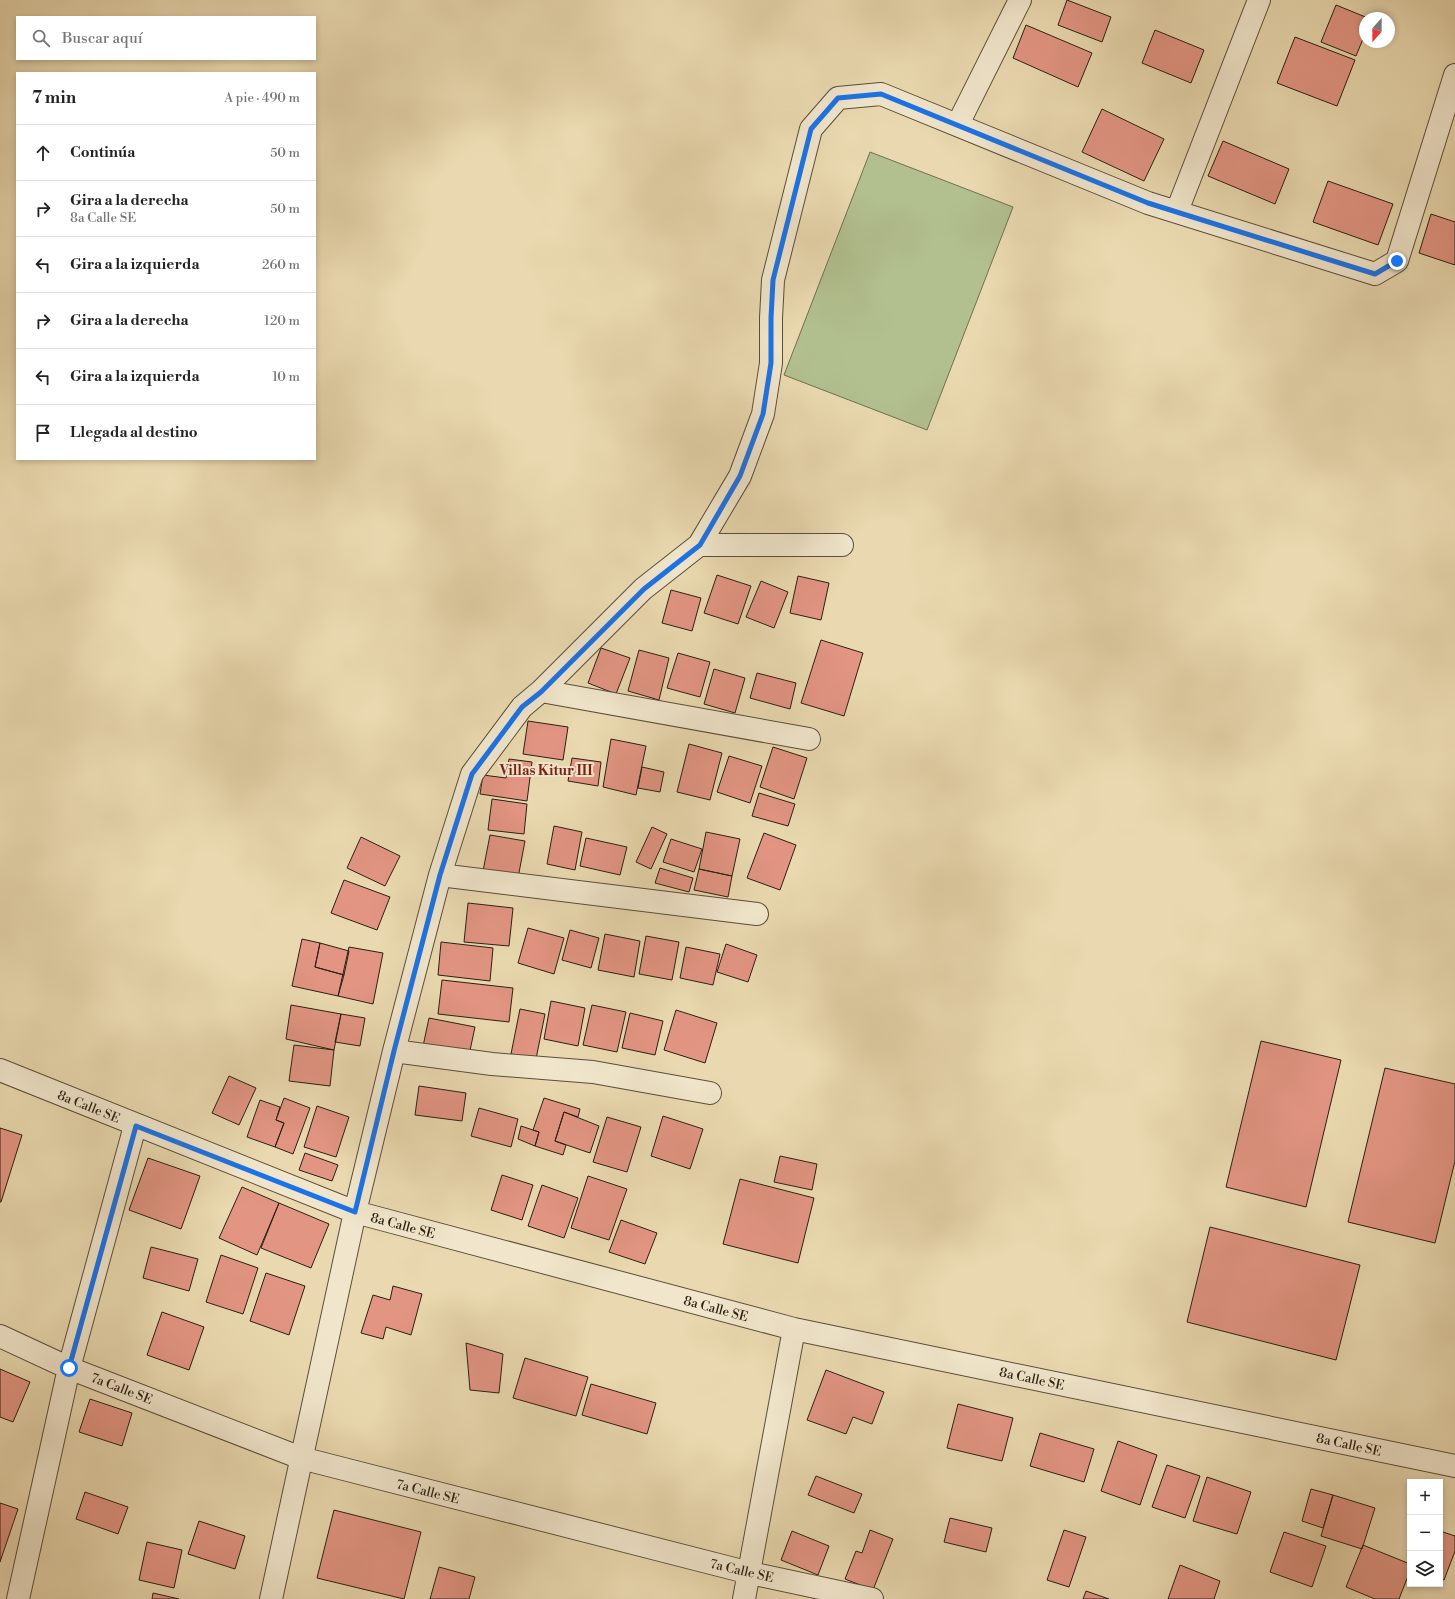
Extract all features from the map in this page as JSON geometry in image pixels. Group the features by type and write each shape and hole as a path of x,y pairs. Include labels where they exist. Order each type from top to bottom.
{"street":[{"path":"958,124 1020,0"},
{"path":"1177,212 1259,0"},
{"path":"271,1599 355,1212 394,1051 440,875 472,774 522,707 541,692 644,589 700,545 740,476 763,414 771,363 773,280 811,129 838,98 881,94 958,124 1148,203 1375,274 1397,261 1455,75"},
{"path":"700,545 842,545"},
{"path":"541,692 809,739"},
{"path":"440,875 756,914"},
{"path":"394,1051 492,1064 593,1072 710,1093"},
{"name":"8a Calle SE","path":"0,1070 136,1126 355,1212 794,1329 1455,1466"},
{"path":"18,1599 69,1368 136,1126"},
{"path":"744,1599 794,1329"},
{"name":"7a Calle SE","path":"0,1336 69,1368 301,1458 750,1573 872,1599"}],"green space":[{"path":"870,152 1013,207 927,430 784,375"}],"building":[{"path":"1067,0 1111,17 1102,42 1058,25"},
{"path":"1336,5 1359,14 1359,48 1356,56 1321,42"},
{"path":"1026,25 1092,53 1078,87 1013,58"},
{"path":"1155,30 1204,50 1191,83 1142,63"},
{"path":"1295,37 1355,60 1337,106 1277,83"},
{"path":"1102,109 1164,139 1144,181 1082,152"},
{"path":"1223,141 1289,169 1275,204 1208,176"},
{"path":"1328,181 1393,204 1378,245 1313,222"},
{"path":"1431,214 1455,222 1455,265 1419,253"},
{"path":"717,575 751,586 738,624 704,613"},
{"path":"798,576 829,583 821,620 790,613"},
{"path":"761,581 788,592 774,628 746,617"},
{"path":"671,590 701,598 692,631 662,623"},
{"path":"821,640 863,653 844,716 801,703"},
{"path":"601,648 630,658 616,694 588,683"},
{"path":"639,650 669,658 659,700 628,691"},
{"path":"678,653 710,662 700,697 667,688"},
{"path":"714,669 745,678 735,713 704,704"},
{"path":"757,673 796,683 790,709 750,698"},
{"path":"528,721 568,727 563,760 523,754"},
{"path":"611,739 646,746 636,795 603,787"},
{"path":"689,744 722,753 710,800 677,792"},
{"path":"773,747 807,758 794,799 760,787"},
{"path":"729,756 762,766 750,803 717,792"},
{"path":"572,758 601,762 598,786 568,781"},
{"path":"509,759 532,762 527,801 480,794 483,775 506,778"},
{"path":"642,767 664,772 660,792 638,788"},
{"path":"759,793 795,804 788,826 752,816"},
{"path":"492,799 527,804 524,834 488,830"},
{"path":"554,826 582,832 575,870 547,864"},
{"path":"652,827 667,834 651,869 636,862"},
{"path":"706,832 740,839 732,876 699,869"},
{"path":"764,833 796,845 780,890 747,878"},
{"path":"490,835 525,841 518,878 483,871"},
{"path":"361,837 400,856 385,886 347,868"},
{"path":"586,838 627,847 620,875 580,866"},
{"path":"671,839 702,849 694,872 663,862"},
{"path":"660,868 693,878 689,892 655,883"},
{"path":"699,869 732,876 728,897 694,890"},
{"path":"344,880 390,897 377,930 331,913"},
{"path":"468,903 513,908 509,946 464,942"},
{"path":"528,928 564,938 554,974 518,963"},
{"path":"570,930 599,938 591,968 562,960"},
{"path":"605,934 640,941 634,977 598,970"},
{"path":"646,936 679,942 672,980 639,974"},
{"path":"302,939 320,943 315,967 344,975 338,996 292,986"},
{"path":"441,942 493,948 490,981 438,975"},
{"path":"320,943 349,951 344,975 315,967"},
{"path":"726,944 757,955 748,982 717,972"},
{"path":"349,947 383,953 373,1004 338,996"},
{"path":"686,947 720,954 713,985 680,978"},
{"path":"442,980 513,988 509,1022 438,1014"},
{"path":"551,1001 585,1008 578,1046 544,1039"},
{"path":"291,1005 341,1014 334,1050 286,1039"},
{"path":"592,1005 626,1012 617,1052 583,1045"},
{"path":"520,1009 545,1014 536,1059 511,1054"},
{"path":"676,1010 717,1023 705,1063 664,1050"},
{"path":"630,1013 663,1021 655,1055 622,1048"},
{"path":"341,1014 365,1018 360,1046 335,1042"},
{"path":"429,1018 475,1027 468,1060 422,1051"},
{"path":"1261,1041 1341,1060 1306,1207 1226,1187"},
{"path":"294,1045 334,1050 330,1086 289,1081"},
{"path":"1385,1068 1455,1084 1455,1161 1435,1243 1348,1222"},
{"path":"229,1076 256,1088 239,1125 212,1113"},
{"path":"419,1086 466,1093 462,1121 415,1115"},
{"path":"284,1098 310,1108 293,1154 275,1147 284,1123 276,1120"},
{"path":"544,1098 580,1109 578,1117 564,1112 555,1141 566,1145 563,1155 535,1146 539,1132 533,1130"},
{"path":"260,1100 280,1107 276,1120 284,1123 275,1147 247,1137"},
{"path":"317,1106 349,1117 336,1157 304,1147"},
{"path":"479,1108 518,1119 511,1147 471,1136"},
{"path":"564,1112 599,1126 590,1153 555,1141"},
{"path":"663,1116 703,1129 690,1169 651,1156"},
{"path":"607,1117 641,1127 627,1172 593,1162"},
{"path":"521,1126 539,1132 535,1146 518,1139"},
{"path":"0,1128 22,1135 1,1202 0,1202"},
{"path":"305,1153 338,1165 332,1181 299,1170"},
{"path":"780,1156 817,1164 812,1190 774,1182"},
{"path":"148,1158 200,1176 181,1229 129,1210"},
{"path":"502,1175 533,1185 522,1220 491,1210"},
{"path":"588,1176 627,1189 609,1240 571,1228"},
{"path":"740,1179 814,1198 798,1263 723,1244"},
{"path":"542,1185 578,1198 564,1238 528,1226"},
{"path":"242,1187 279,1203 257,1255 219,1238"},
{"path":"279,1203 329,1224 311,1268 261,1248"},
{"path":"621,1220 657,1233 645,1264 609,1252"},
{"path":"1210,1227 1360,1265 1336,1360 1187,1322"},
{"path":"151,1247 198,1259 189,1291 143,1278"},
{"path":"221,1255 258,1268 243,1314 206,1302"},
{"path":"266,1273 305,1286 289,1335 250,1321"},
{"path":"393,1286 422,1294 411,1335 386,1327 383,1339 361,1333 373,1295 390,1300"},
{"path":"162,1312 204,1327 189,1370 147,1355"},
{"path":"466,1343 503,1354 499,1393 470,1390"},
{"path":"525,1358 588,1377 576,1416 513,1398"},
{"path":"0,1369 30,1382 13,1422 0,1417"},
{"path":"826,1370 884,1392 872,1424 853,1417 846,1434 807,1420"},
{"path":"591,1384 656,1403 647,1434 582,1415"},
{"path":"90,1399 132,1413 122,1446 79,1432"},
{"path":"958,1404 1013,1418 1002,1461 947,1448"},
{"path":"1040,1433 1094,1449 1084,1482 1030,1466"},
{"path":"1118,1441 1157,1455 1140,1505 1101,1491"},
{"path":"1167,1465 1200,1476 1185,1518 1152,1507"},
{"path":"816,1476 862,1494 854,1513 808,1495"},
{"path":"1207,1477 1251,1492 1237,1534 1193,1521"},
{"path":"1311,1489 1333,1495 1323,1528 1302,1521"},
{"path":"85,1492 128,1507 118,1534 76,1519"},
{"path":"1333,1495 1375,1508 1362,1549 1321,1536"},
{"path":"0,1503 18,1509 0,1562"},
{"path":"334,1510 421,1532 404,1599 317,1578"},
{"path":"950,1518 992,1528 986,1552 944,1542"},
{"path":"199,1521 245,1536 235,1569 188,1554"},
{"path":"870,1530 893,1539 873,1590 845,1579 856,1551 862,1553"},
{"path":"1064,1530 1086,1537 1069,1587 1047,1580"},
{"path":"792,1531 829,1546 818,1575 781,1560"},
{"path":"1284,1532 1326,1546 1312,1587 1270,1572"},
{"path":"1443,1532 1455,1536 1455,1551 1444,1580"},
{"path":"147,1542 182,1550 174,1588 139,1580"},
{"path":"1363,1545 1407,1563 1407,1579 1399,1599 1375,1599 1346,1587"},
{"path":"1180,1565 1220,1581 1214,1599 1168,1599"},
{"path":"439,1567 475,1577 469,1599 430,1599"},
{"path":"1086,1591 1109,1599 1083,1599"},
{"path":"153,1593 179,1599 152,1599"}],"district":[{"name":"Villas Kitur III","path":"546,770"}],"route":[{"path":"69,1368 136,1126 355,1212 394,1051 440,875 472,774 522,707 541,692 644,589 700,545 740,476 763,414 771,363 773,280 811,129 838,98 881,94 958,124 1148,203 1375,274 1397,261"}]}
